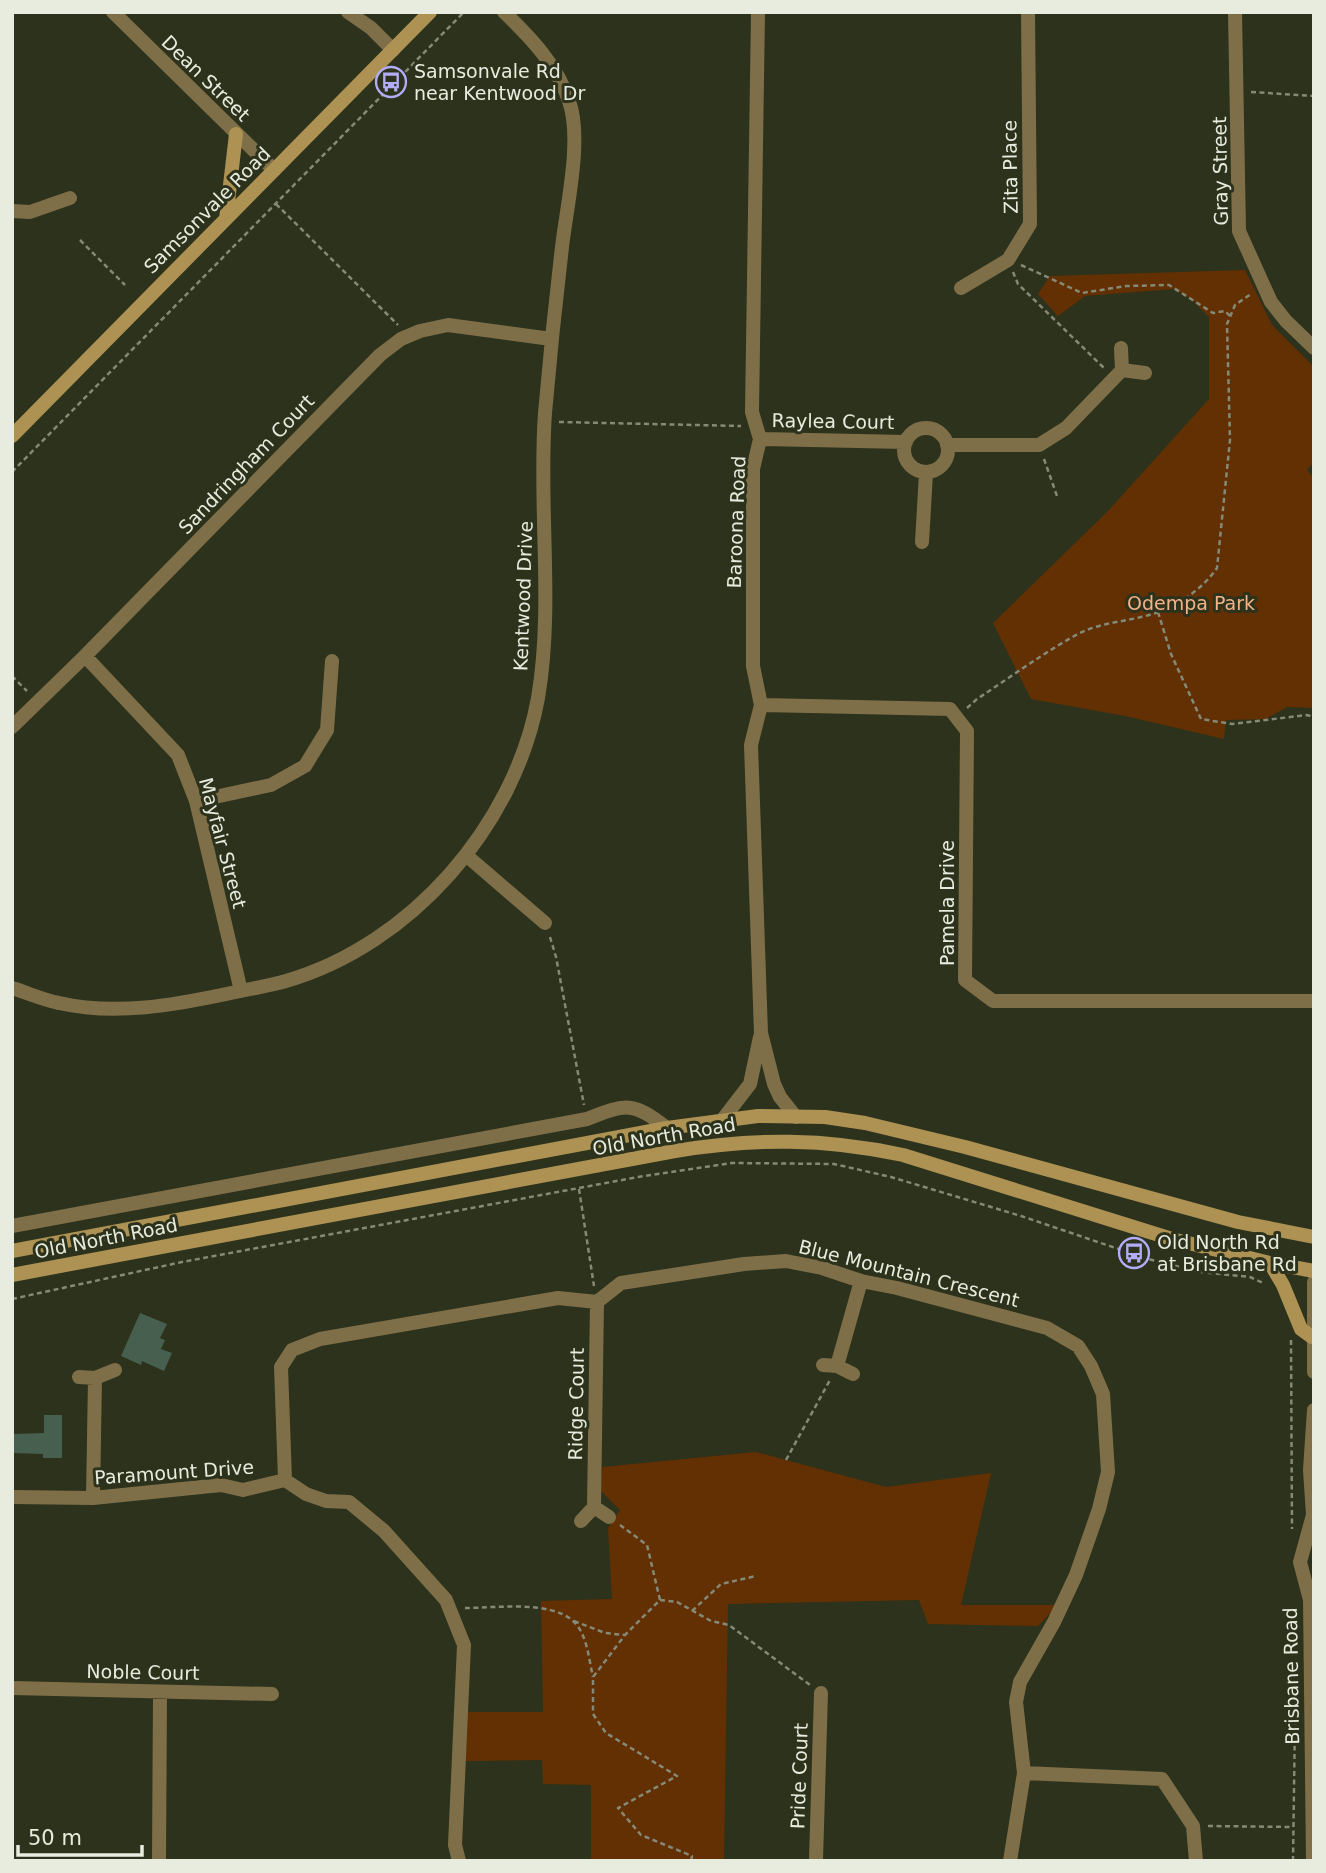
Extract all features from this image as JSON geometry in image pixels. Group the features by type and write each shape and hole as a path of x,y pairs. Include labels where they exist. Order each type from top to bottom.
{"main road":[{"name":"Samsonvale Road","path":"12,436 430,12"},
{"path":"226,219 236,134"},
{"name":"Old North Road","path":"12,1251 667,1128 758,1116 825,1117 910,1133 1238,1222 1314,1237"},
{"name":"Old North Road","path":"12,1276 675,1151 740,1142 788,1140 859,1146 903,1155 1172,1239 1314,1271"},
{"path":"1270,1263 1286,1291 1301,1329 1312,1337"}],"street":[{"name":"Dean Street","path":"113,12 274,170"},
{"path":"348,12 372,28 393,50"},
{"name":"Kentwood Drive","path":"12,989 60,1004 115,1009 173,1006 288,981 338,960 386,932 430,894 467,856 492,820 520,762 537,700 545,639 545,422 551,339 575,145 571,104 554,66 504,12"},
{"name":"Baroona Road","path":"758,12 752,412 757,433 753,469 753,666 761,705 751,745 761,1032 774,1084 780,1097 796,1117"},
{"name":"Zita Place","path":"961,288 1008,260 1030,225 1028,12"},
{"name":"Gray Street","path":"1235,12 1239,231 1271,302 1314,348"},
{"path":"12,211 30,212 69,198"},
{"name":"Sandringham Court","path":"12,727 380,355 401,339 419,331 448,325 551,339"},
{"path":"1119,375 1121,348"},
{"path":"922,542 926,473 942,466 949,450 947,445 1039,444 1066,428 1119,375 1145,373"},
{"name":"Raylea Court","path":"926,473 909,466 903,450 909,433 926,426 942,433 947,445"},
{"name":"Raylea Court","path":"757,433 906,442"},
{"name":"Mayfair Street","path":"85,656 178,755 196,801 241,991"},
{"path":"196,801 271,785 305,766 327,730 332,661"},
{"path":"761,705 950,709 957,717"},
{"name":"Pamela Drive","path":"957,717 967,731 965,980 993,1001 1314,1001"},
{"path":"467,856 545,923"},
{"name":"Baroona Road","path":"723,1119 750,1084 761,1032"},
{"name":"Old North Road","path":"12,1226 587,1119 611,1110 639,1108 667,1128"},
{"name":"Blue Mountain Crescent","path":"597,1302 621,1283 744,1264 786,1261 822,1268 860,1281 897,1288 1047,1328 1078,1346 1091,1366 1103,1394 1108,1472 1099,1509 1065,1599 1020,1682 1016,1702 1024,1773"},
{"path":"853,1374 830,1366 860,1281"},
{"path":"1314,1282 1314,1372"},
{"path":"459,1861 455,1845 464,1645 446,1600 384,1531 349,1502 326,1502 306,1494 285,1480 281,1367 292,1350 320,1339 558,1298 597,1302"},
{"name":"Ridge Court","path":"594,1507 597,1302"},
{"path":"79,1377 95,1377 115,1370"},
{"path":"93,1498 95,1377"},
{"name":"Brisbane Road","path":"1313,1861 1310,1600 1300,1562 1313,1515 1310,1470 1314,1410"},
{"name":"Paramount Drive","path":"12,1497 93,1498 221,1485 243,1490 285,1480"},
{"path":"581,1521 594,1507 609,1517"},
{"name":"Noble Court","path":"12,1688 272,1694"},
{"path":"159,1861 160,1693"},
{"name":"Pride Court","path":"816,1861 821,1693"},
{"path":"1010,1861 1024,1773 1162,1779 1193,1826 1196,1861"}],"path":[{"path":"12,472 464,12"},
{"path":"1237,91 1314,96"},
{"path":"276,204 398,324 393,327 396,331"},
{"path":"80,240 125,285"},
{"path":"1008,260 1082,293 1126,286 1169,285 1213,313 1225,311 1230,316"},
{"path":"1008,260 1018,284 1119,375"},
{"path":"957,717 976,699 1078,634 1116,621 1158,612 1187,597 1206,583 1217,568 1230,440 1227,324 1235,304 1251,294"},
{"path":"545,422 757,433"},
{"path":"1039,444 1056,496"},
{"path":"1158,612 1171,654 1201,719 1232,724 1307,715 1314,718"},
{"path":"12,676 38,702"},
{"path":"545,923 556,957 587,1119"},
{"path":"12,1299 182,1262 638,1177 732,1163 834,1164 891,1177 1021,1216 1149,1259 1200,1272 1250,1277 1272,1288"},
{"path":"579,1189 597,1302"},
{"path":"786,1460 830,1366"},
{"path":"609,1517 647,1545 660,1600"},
{"path":"692,1611 721,1584 756,1577"},
{"path":"660,1600 677,1602 711,1621 729,1625 821,1693"},
{"path":"593,1677 625,1635 660,1600"},
{"path":"449,1608 550,1608 605,1633 625,1635"},
{"path":"574,1621 585,1644 593,1677 593,1714 606,1733 677,1776 618,1808 640,1835 692,1856 691,1861"},
{"path":"1193,1826 1313,1826"}],"green space":[{"name":"Odempa Park","path":"1245,270 1272,325 1314,367 1314,462 1307,470 1314,478 1314,708 1287,707 1266,719 1226,720 1224,739 1125,716 1031,699 993,623 1108,511 1209,399 1209,317 1191,299 1174,289 1085,296 1058,316 1038,294 1050,276"},
{"path":"756,1452 886,1487 991,1473 961,1605 1058,1605 1038,1626 928,1624 919,1600 728,1604 724,1861 591,1861 591,1785 543,1784 542,1760 466,1761 466,1712 543,1712 541,1601 612,1599 608,1528 620,1510 601,1491 602,1467"}],"building":[{"path":"140,1313 167,1324 160,1338 165,1340 161,1349 172,1353 164,1371 142,1361 141,1365 121,1356"},
{"path":"44,1415 62,1415 62,1458 12,1453 12,1434 44,1433"}],"place":[{"name":"Samsonvale Rd near Kentwood Dr","path":"391,82"},
{"name":"Old North Rd at Brisbane Rd","path":"1134,1253"}]}
